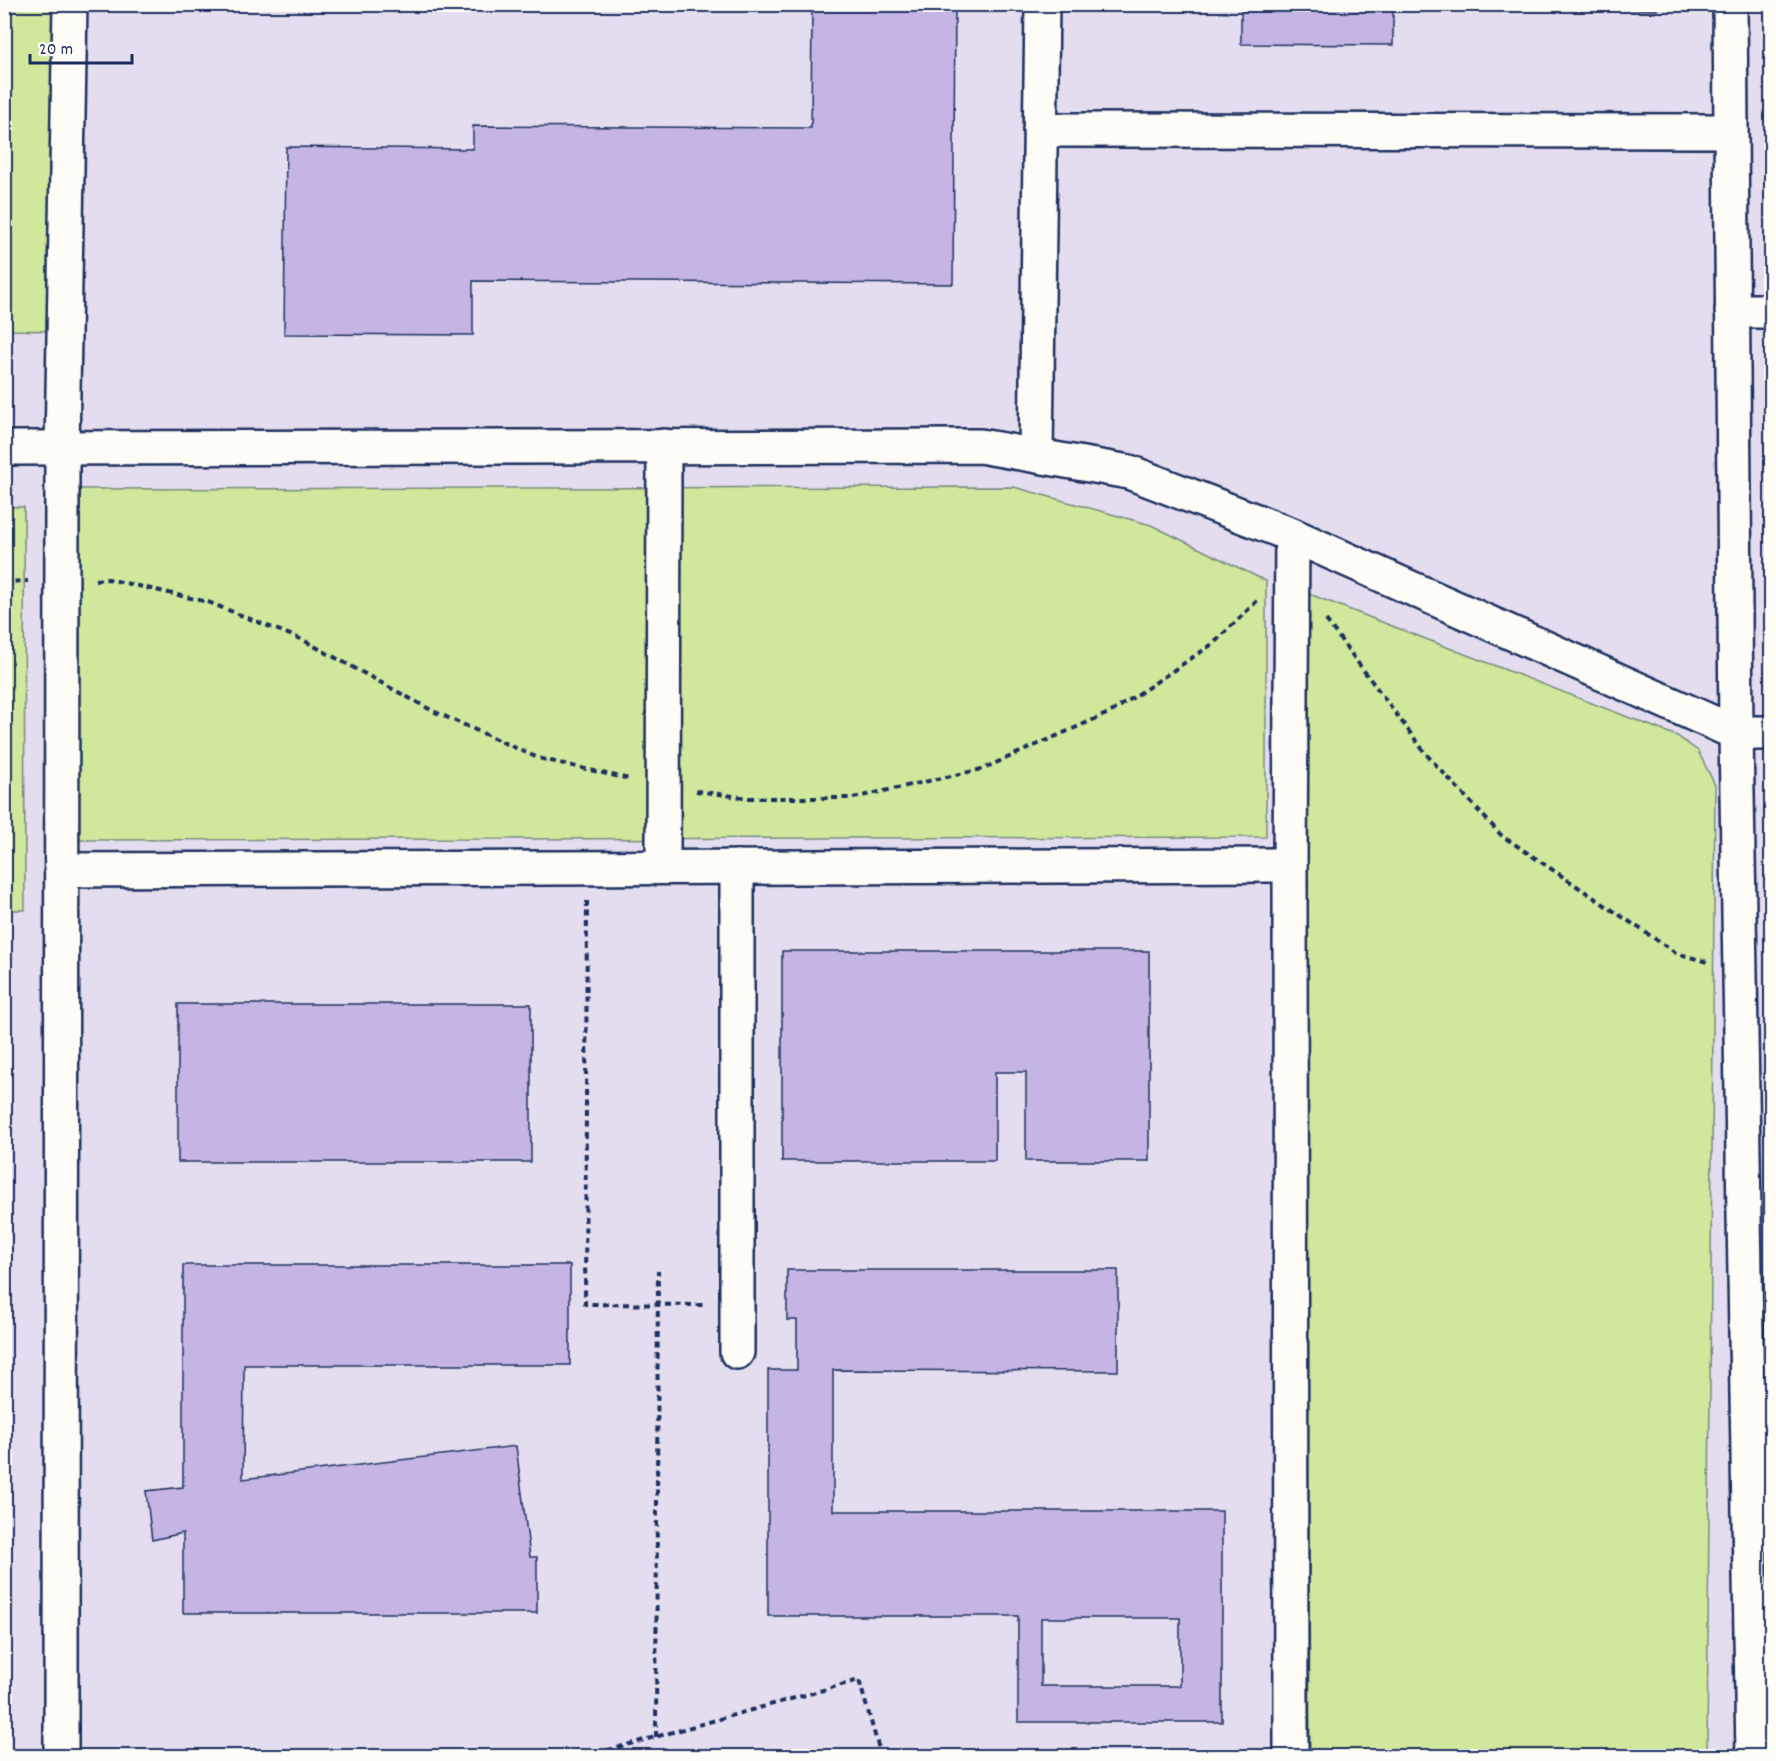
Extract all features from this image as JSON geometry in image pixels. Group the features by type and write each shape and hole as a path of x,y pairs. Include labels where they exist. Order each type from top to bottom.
{"lane":[{"path":"61,1756 62,447 69,4"},
{"path":"1036,455 1042,4"},
{"path":"1730,4 1739,972 1759,1410 1753,1756"},
{"path":"1040,130 1728,132"},
{"path":"1732,312 1772,311"},
{"path":"663,867 664,446"},
{"path":"4,448 980,446 1036,455 1129,472 1292,535 1736,733 1772,733"},
{"path":"1291,1756 1292,535"},
{"path":"62,870 1290,865"},
{"path":"737,867 737,1352"}],"path":[{"path":"1292,574 1426,754 1501,834 1676,953 1739,972"},
{"path":"587,868 585,1304 737,1305"},
{"path":"656,1737 658,1272"},
{"path":"586,1756 859,1680 881,1756"}],"shaded area":[{"path":"5,5 1771,5 1771,1756 5,1756"}],"green space":[{"path":"5,5 59,5 52,331 5,330"},
{"path":"1014,487 1151,525 1266,581 1266,837 79,840 78,489"},
{"path":"5,507 24,507 25,910 5,910"},
{"path":"1304,592 1677,736 1698,751 1715,785 1707,1756 1310,1756"}],"building":[{"path":"812,4 955,4 953,284 473,281 473,335 284,334 286,147 473,149 473,126 811,128"},
{"path":"1241,4 1658,4 1657,10 1393,8 1393,45 1241,44"},
{"path":"782,951 1149,951 1149,1161 1026,1161 1026,1072 995,1072 995,1161 782,1161"},
{"path":"178,1004 531,1004 531,1162 178,1162"},
{"path":"183,1265 570,1265 570,1365 244,1365 243,1479 516,1446 530,1557 537,1557 537,1613 183,1613 183,1533 152,1540 146,1491 183,1487"},
{"path":"787,1270 1118,1270 1118,1371 833,1370 833,1511 1222,1511 1222,1722 1018,1722 1018,1616 768,1616 768,1370 797,1370 797,1320 787,1320","holes":["1041,1618 1180,1618 1180,1686 1041,1686"]}]}
